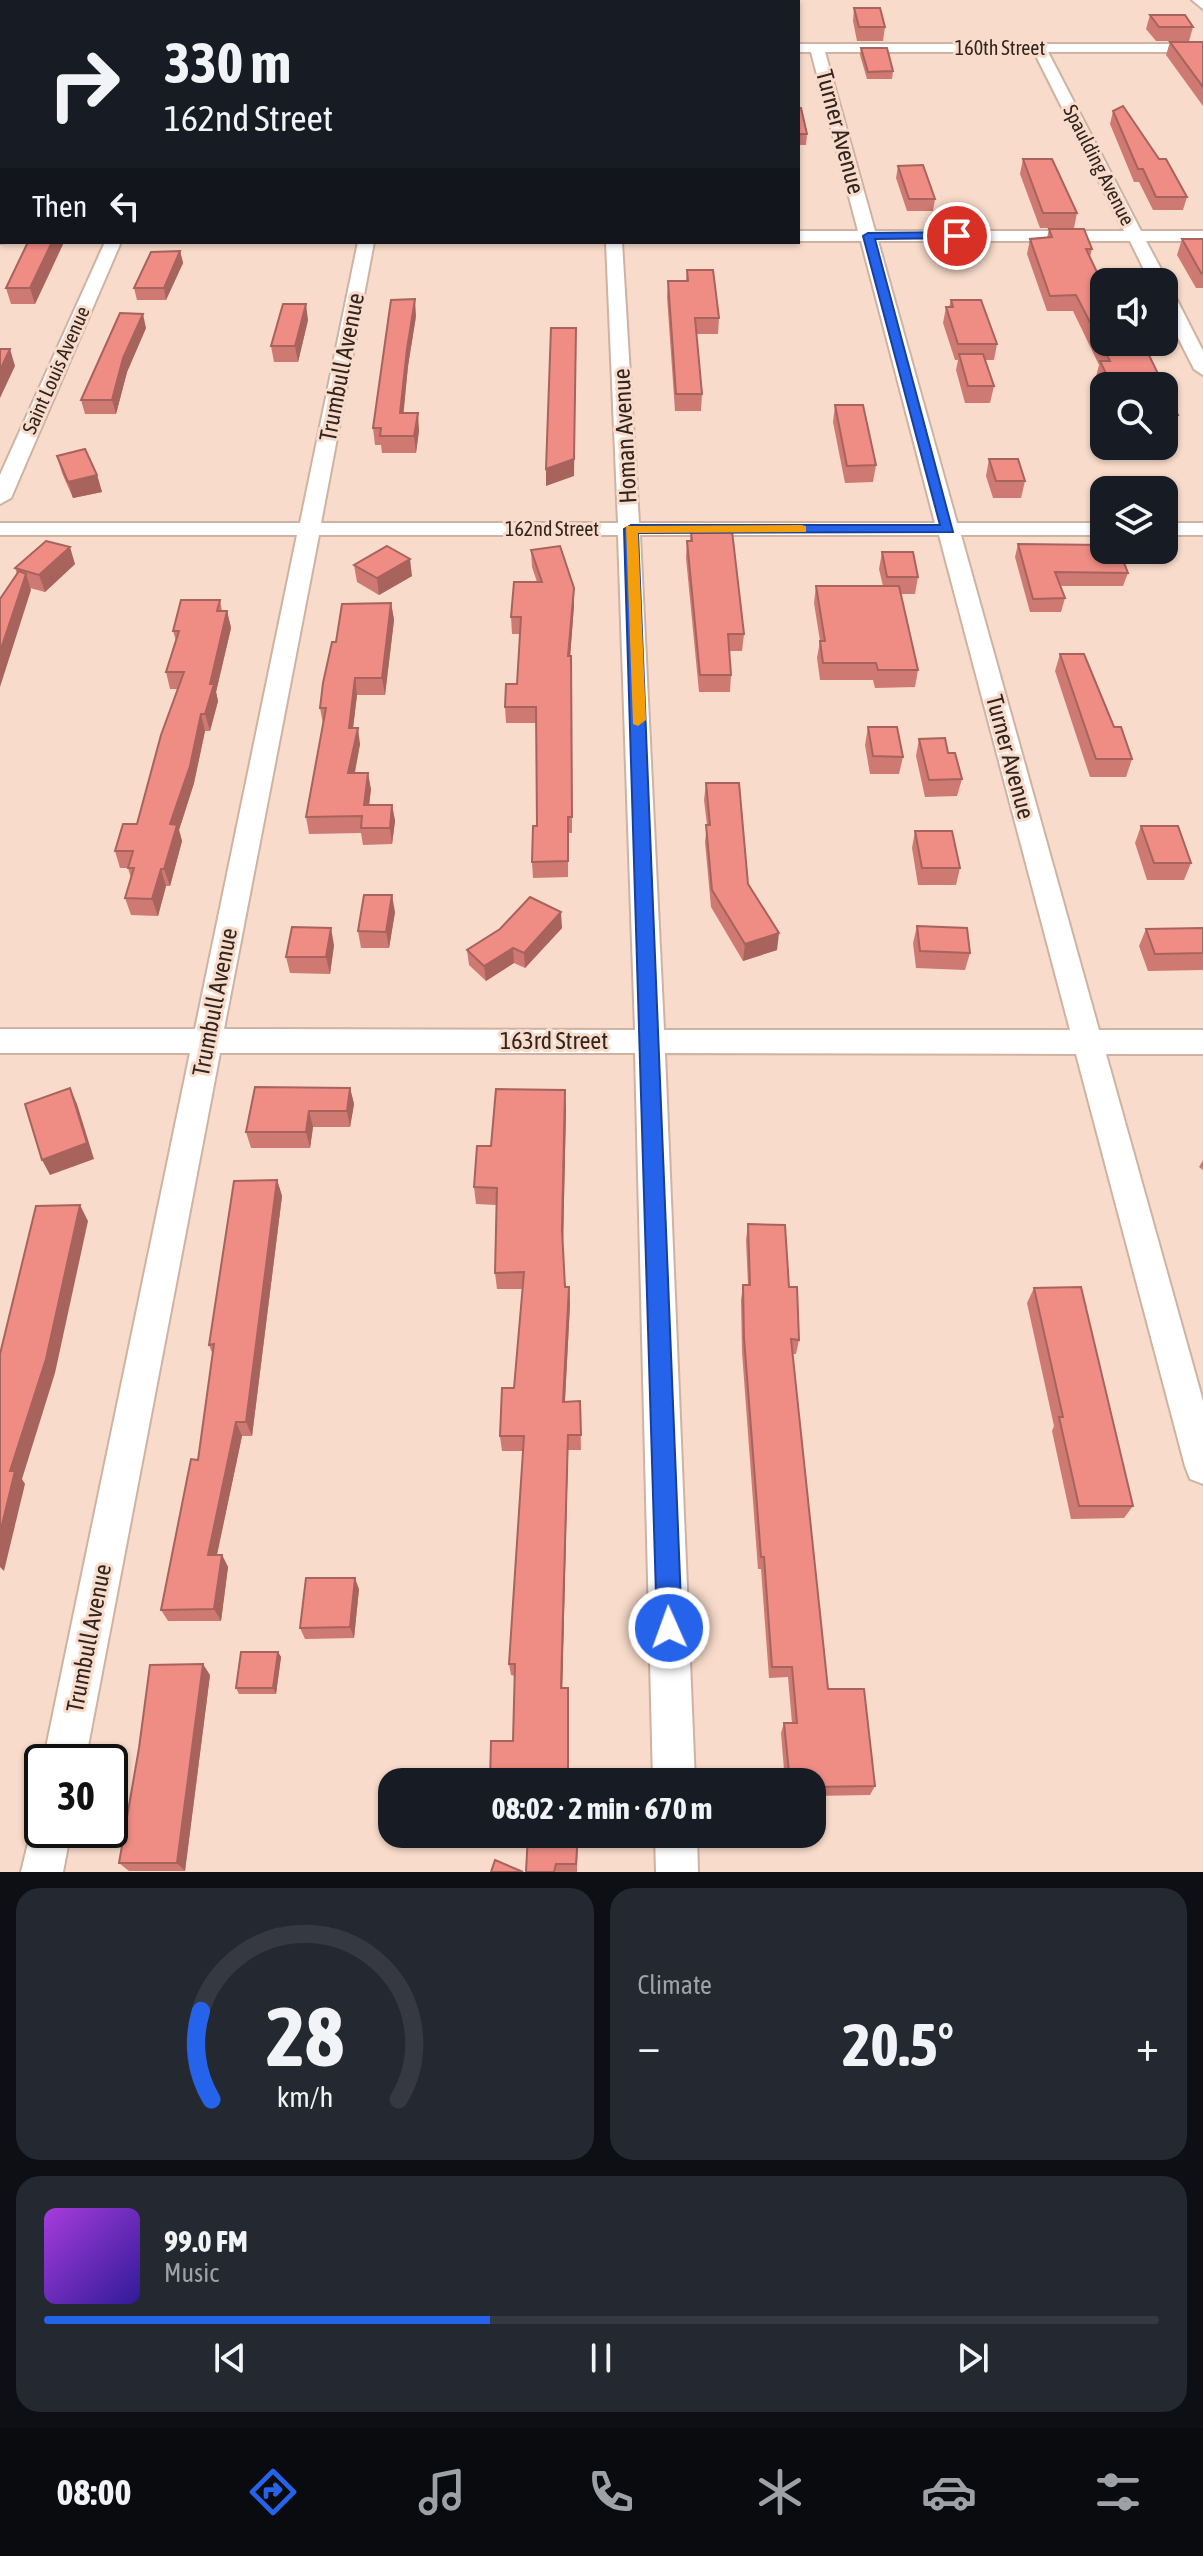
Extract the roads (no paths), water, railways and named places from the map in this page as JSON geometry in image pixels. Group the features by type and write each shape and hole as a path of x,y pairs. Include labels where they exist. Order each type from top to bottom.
{"street":[{"path":"1199,0 1203,5"},
{"name":"160th Street","path":"808,48 1203,48"},
{"name":"Turner Avenue","path":"808,48 868,236 1203,1466"},
{"name":"Spaulding Avenue","path":"1039,48 1152,268"},
{"path":"800,236 1203,236"},
{"name":"Saint Louis Avenue","path":"0,498 112,244"},
{"name":"Trumbull Avenue","path":"68,1744 366,244"},
{"name":"Homan Avenue","path":"614,244 631,529 651,1041 674,1768"},
{"path":"1178,320 1203,369"},
{"name":"162nd Street","path":"0,529 1090,529"},
{"path":"1178,529 1203,529"},
{"name":"163rd Street","path":"0,1041 1203,1042"},
{"path":"42,1872 47,1848"},
{"path":"676,1848 677,1872"}]}
